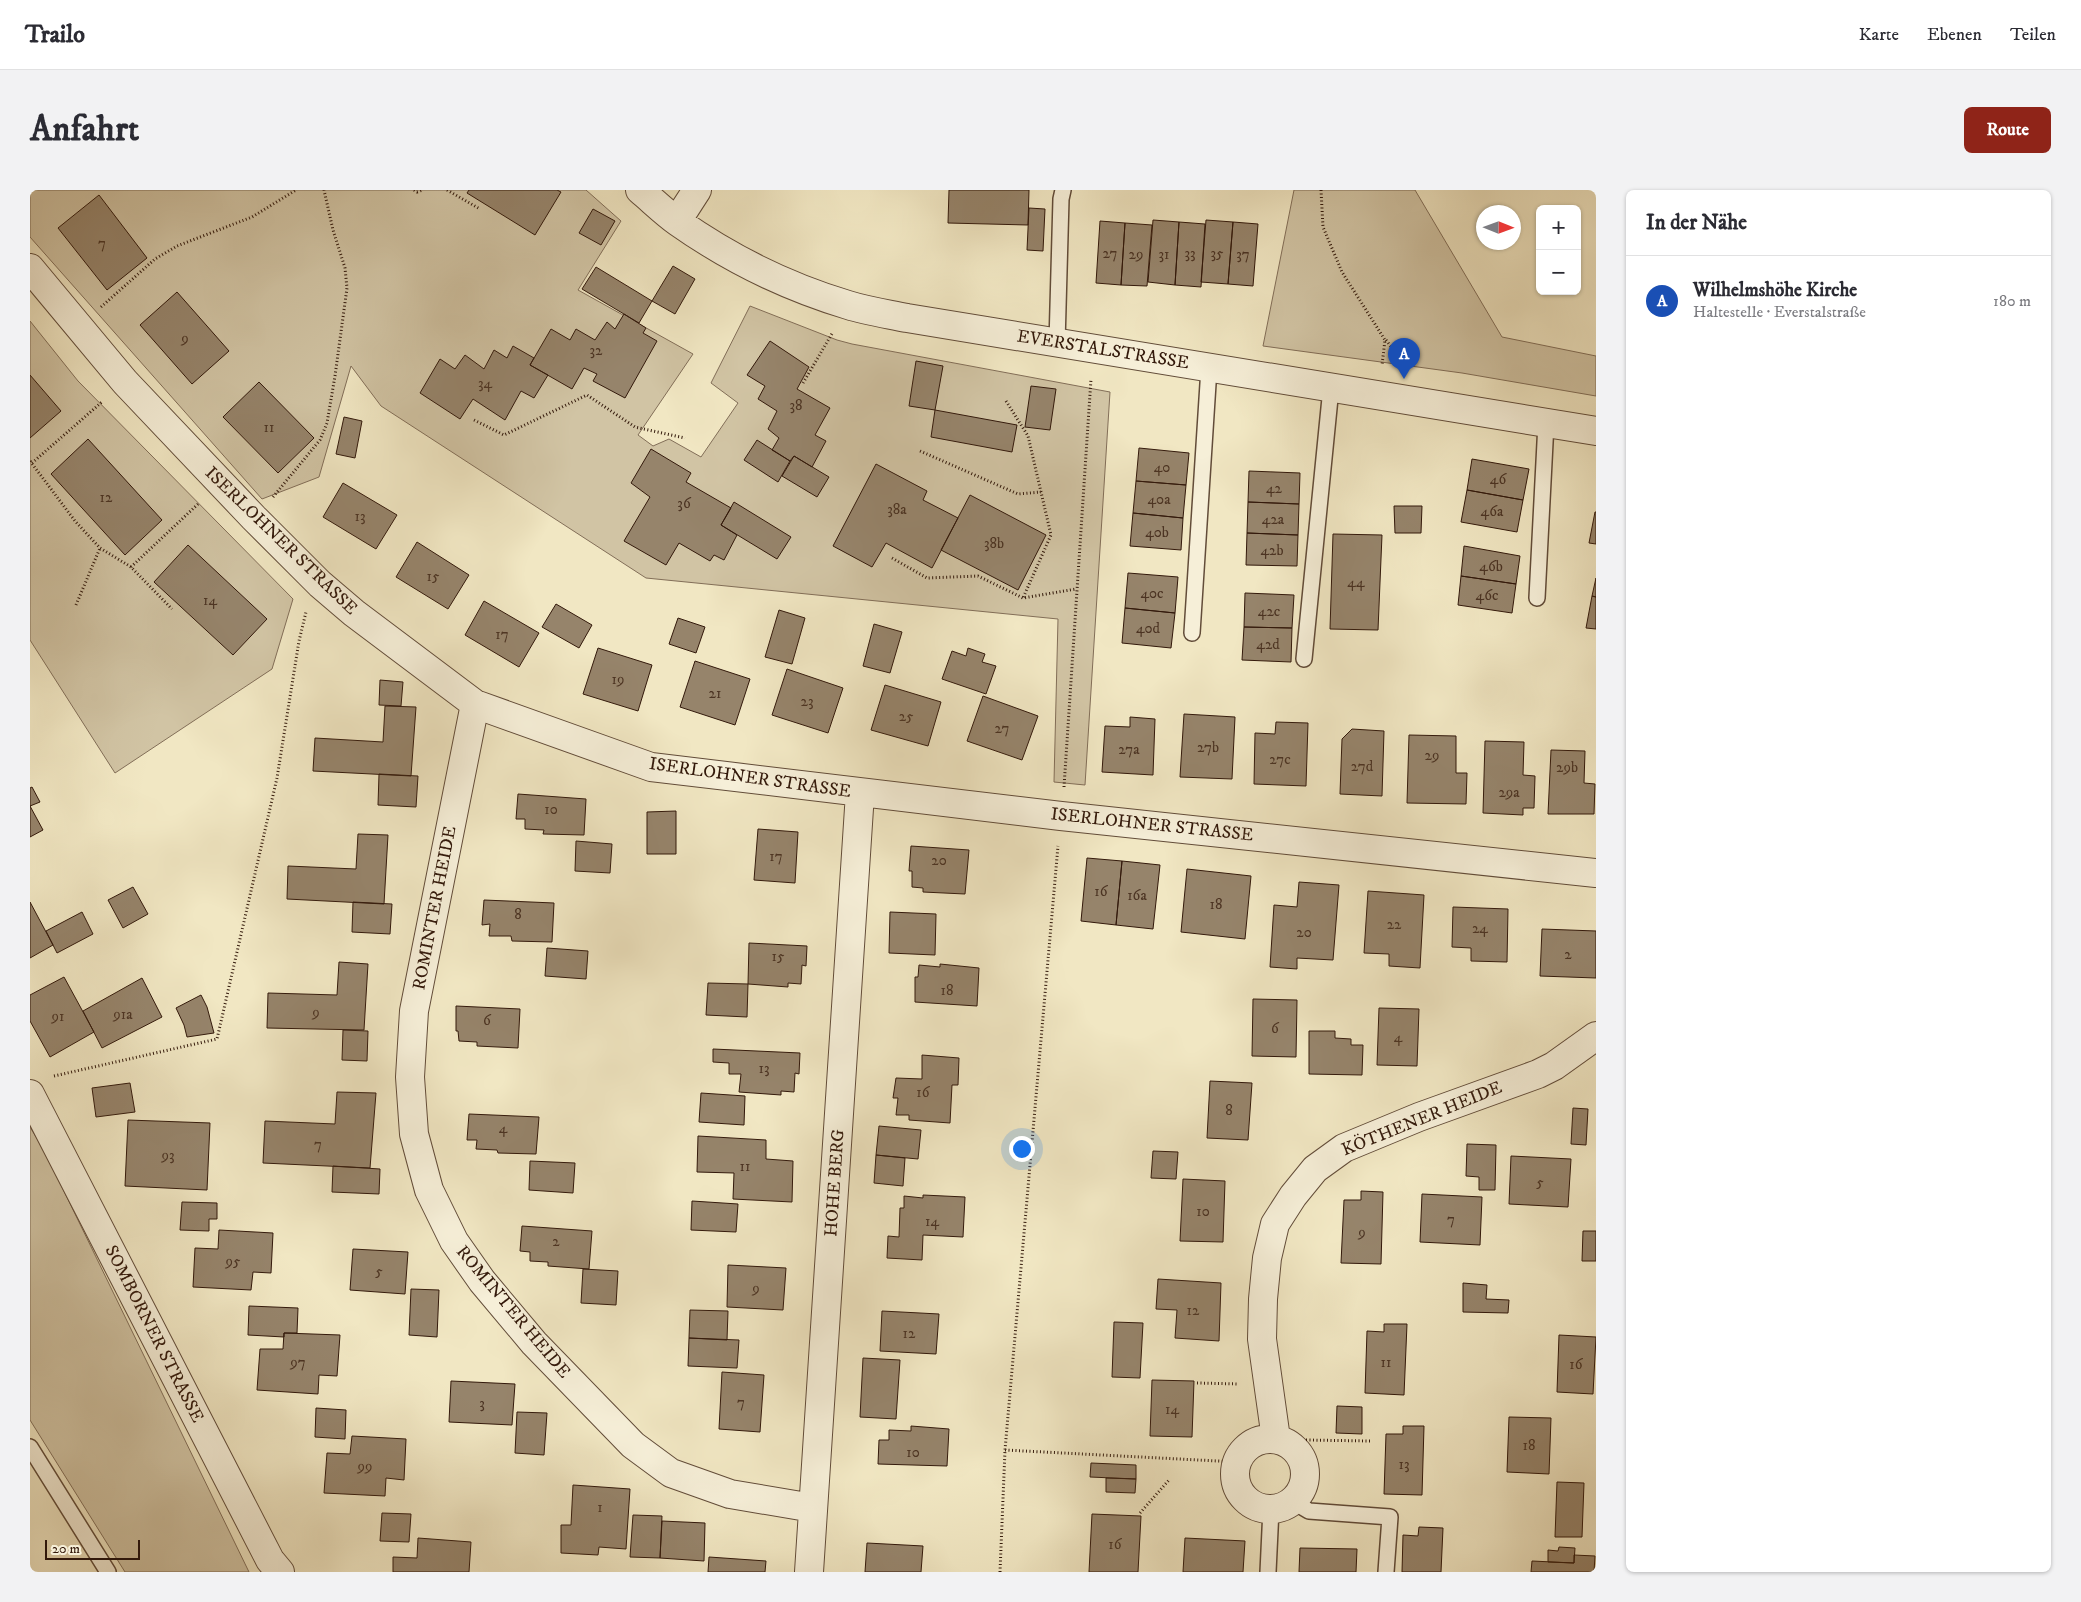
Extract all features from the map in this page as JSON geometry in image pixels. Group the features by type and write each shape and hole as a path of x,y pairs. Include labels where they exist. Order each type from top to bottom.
{"street":[{"name":"EVERSTALSTRASSE","path":"640,190 676,221 713,245 801,289 849,306 907,318 1596,431"},
{"path":"676,221 697,190"},
{"name":"ISERLOHNER STRASSE","path":"30,268 125,382 254,518 320,584 354,613 475,704 650,766 1061,816 1596,872"},
{"name":"ROMINTER HEIDE","path":"475,704 414,1011 410,1086 414,1134 429,1190 454,1241 482,1281 534,1343 633,1445 671,1473 730,1494 813,1508"},
{"name":"HOHE BERG","path":"809,1572 860,793"},
{"name":"KÖTHENER HEIDE","path":"1281,1505 1303,1485 1305,1475 1298,1454 1281,1442 1268,1386 1262,1339 1263,1299 1266,1258 1275,1224 1293,1196 1315,1169 1344,1148 1371,1136 1538,1074 1562,1061 1596,1036"},
{"name":"SOMBORNER STRASSE","path":"39,1086 270,1560 280,1572"},
{"path":"1281,1442 1263,1440 1254,1442 1246,1449 1237,1462 1236,1482 1243,1496 1252,1504 1281,1505"}],"lane":[{"path":"1057,343 1061,199 1063,190"},
{"path":"1192,633 1209,368"},
{"path":"1304,659 1331,388"},
{"path":"1538,598 1546,423"},
{"path":"30,1447 108,1572"},
{"path":"1268,1572 1281,1505 1309,1511 1390,1517 1386,1572"}],"path":[{"path":"79,328 155,259 177,246 252,217 296,190"},
{"path":"254,518 320,440 327,423 346,308 347,288 345,268 333,230 324,190"},
{"path":"414,190 417,192 423,190"},
{"path":"447,190 480,209"},
{"path":"1321,190 1323,227 1342,272 1385,340 1378,396"},
{"path":"803,383 849,306"},
{"path":"1000,1572 1005,1450 1061,816 1094,349"},
{"path":"125,382 31,462 75,521 100,548 131,567 172,609"},
{"path":"474,420 504,435 587,395 635,427 685,438"},
{"path":"1006,401 1028,436 1051,535 1023,598"},
{"path":"920,451 1018,494 1041,492"},
{"path":"131,567 221,483"},
{"path":"76,605 100,548"},
{"path":"892,558 927,578 978,576 1023,598 1076,589"},
{"path":"39,1086 217,1039 277,778 299,641"},
{"path":"1197,1383 1268,1386"},
{"path":"1281,1442 1308,1440 1370,1442"},
{"path":"1005,1450 1237,1462"},
{"path":"1140,1513 1169,1480"}],"shaded area":[{"path":"30,190 586,190 621,221 578,290 693,354 638,435 653,446 669,439 701,457 738,403 711,383 750,306 852,344 1110,392 1085,785 1054,782 1058,619 646,578 381,406 351,366 319,477 262,499 30,237"},
{"path":"1294,190 1415,190 1502,337 1596,356 1596,396 1462,373 1263,346"},
{"path":"30,321 78,381 293,599 272,669 115,773 30,640"},
{"path":"30,1127 44,1150 249,1572 125,1572 30,1420"}],"building":[{"path":"469,190 557,190 561,192 535,235 467,193"},
{"path":"949,190 1029,190 1028,225 948,223"},
{"path":"99,195 147,258 107,290 58,228"},
{"path":"1029,208 1045,209 1043,251 1027,250"},
{"path":"593,209 615,221 601,245 579,233"},
{"path":"1153,220 1179,222 1175,285 1148,282"},
{"path":"1206,220 1233,222 1228,284 1201,282"},
{"path":"1100,221 1125,223 1121,285 1096,283"},
{"path":"1179,222 1205,224 1201,287 1175,285"},
{"path":"1233,222 1258,224 1253,286 1228,284"},
{"path":"1125,223 1152,225 1147,286 1121,285"},
{"path":"673,266 695,279 675,314 652,301"},
{"path":"596,267 652,301 639,323 582,289"},
{"path":"177,292 229,351 192,384 140,325"},
{"path":"624,314 646,328 643,333 657,341 625,398 593,381 597,374 584,368 572,389 530,365 551,329 570,340 576,329 595,340 607,322 615,329"},
{"path":"770,341 809,367 797,389 830,408 815,435 826,441 812,467 794,456 790,461 772,450 779,438 768,429 777,411 758,399 765,386 747,375"},
{"path":"513,346 534,358 530,365 548,375 534,398 521,391 505,420 473,399 460,419 420,393 440,359 455,369 465,355 484,369 494,350 507,358"},
{"path":"916,361 943,366 935,410 909,406"},
{"path":"30,375 61,411 30,438"},
{"path":"259,382 314,438 278,473 223,417"},
{"path":"1031,386 1056,389 1050,430 1025,427"},
{"path":"935,410 1017,425 1012,452 931,437"},
{"path":"344,417 362,421 355,458 336,454"},
{"path":"88,439 162,520 125,555 51,474"},
{"path":"757,440 790,461 778,482 744,460"},
{"path":"1139,448 1189,453 1186,485 1136,481"},
{"path":"651,449 691,473 686,482 731,508 721,525 737,535 724,560 714,555 710,561 679,543 666,565 624,541 650,497 631,483"},
{"path":"794,456 829,477 817,497 782,476"},
{"path":"1472,459 1529,469 1523,500 1467,490"},
{"path":"876,464 927,491 923,500 958,518 932,568 886,543 872,567 833,546"},
{"path":"1249,471 1300,473 1299,504 1248,502"},
{"path":"1136,481 1186,485 1183,518 1133,513"},
{"path":"343,483 397,515 376,549 323,517"},
{"path":"1467,490 1523,500 1517,532 1461,522"},
{"path":"970,495 1046,535 1018,590 941,550"},
{"path":"734,502 791,537 777,559 721,525"},
{"path":"1248,502 1299,504 1298,535 1247,533"},
{"path":"1394,506 1422,506 1421,533 1395,533"},
{"path":"1596,512 1596,544 1589,543"},
{"path":"1133,513 1183,518 1181,550 1130,546"},
{"path":"1247,533 1298,535 1297,566 1246,565"},
{"path":"1333,534 1382,535 1378,630 1330,629"},
{"path":"417,542 469,575 448,609 396,577"},
{"path":"188,545 267,619 233,655 154,582"},
{"path":"1464,546 1520,556 1516,584 1461,576"},
{"path":"1128,573 1178,577 1175,613 1125,608"},
{"path":"1461,576 1516,584 1512,613 1458,605"},
{"path":"1596,578 1596,597 1592,596"},
{"path":"1245,593 1294,595 1292,628 1244,627"},
{"path":"1592,596 1596,597 1596,629 1586,628"},
{"path":"484,601 539,633 519,667 465,635"},
{"path":"556,604 592,625 579,648 542,627"},
{"path":"1125,608 1175,613 1171,648 1122,643"},
{"path":"779,610 805,618 792,664 765,657"},
{"path":"678,618 705,627 696,653 669,644"},
{"path":"874,624 902,632 890,673 863,666"},
{"path":"1244,627 1292,628 1291,662 1242,660"},
{"path":"598,648 652,665 638,711 583,694"},
{"path":"968,648 985,654 982,662 996,666 986,694 942,679 952,651 966,656"},
{"path":"695,661 750,679 735,725 680,707"},
{"path":"787,669 843,688 828,733 772,715"},
{"path":"380,680 403,682 401,706 379,705"},
{"path":"885,685 941,702 928,746 871,730"},
{"path":"983,696 1038,716 1022,760 967,741"},
{"path":"385,706 416,707 411,776 313,771 315,738 383,742"},
{"path":"1184,714 1235,717 1232,779 1180,777"},
{"path":"1130,717 1155,719 1153,775 1102,772 1105,726 1130,727"},
{"path":"1276,722 1308,723 1306,786 1254,784 1255,733 1275,734"},
{"path":"1352,729 1384,731 1382,796 1340,794 1342,739"},
{"path":"1409,735 1456,736 1456,773 1467,773 1466,804 1407,803"},
{"path":"1485,741 1524,742 1523,775 1535,776 1534,808 1523,808 1523,815 1483,813"},
{"path":"1551,750 1585,751 1584,783 1595,784 1594,814 1548,814"},
{"path":"379,774 418,776 416,807 378,805"},
{"path":"32,787 40,802 30,806 30,788"},
{"path":"518,794 586,799 584,835 543,834 544,830 525,829 525,819 516,819"},
{"path":"30,806 43,830 30,837"},
{"path":"676,811 676,854 647,854 647,812"},
{"path":"758,829 798,832 795,883 754,880"},
{"path":"358,834 388,835 384,904 287,899 288,866 356,869"},
{"path":"576,841 612,844 610,873 575,871"},
{"path":"911,846 969,850 965,894 923,892 923,888 912,887 912,871 909,871"},
{"path":"1087,858 1122,861 1116,925 1081,921"},
{"path":"1122,861 1160,865 1153,929 1116,925"},
{"path":"1187,869 1251,876 1245,939 1181,932"},
{"path":"1299,882 1339,885 1333,960 1297,958 1297,969 1270,967 1274,905 1297,907"},
{"path":"133,887 148,914 123,928 108,900"},
{"path":"1368,891 1424,895 1420,968 1389,966 1389,954 1364,953"},
{"path":"484,900 554,903 552,942 512,941 511,936 489,936 490,924 482,925"},
{"path":"30,902 53,945 30,958"},
{"path":"353,902 392,904 390,934 352,932"},
{"path":"1453,907 1508,909 1507,962 1471,961 1471,948 1452,947"},
{"path":"82,912 93,934 57,953 46,931"},
{"path":"890,912 936,914 935,955 889,953"},
{"path":"1542,929 1596,931 1596,978 1540,976"},
{"path":"749,943 807,946 806,966 802,965 801,984 788,983 788,987 748,984"},
{"path":"547,948 588,951 586,979 545,976"},
{"path":"339,962 368,964 364,1030 267,1028 268,993 337,995"},
{"path":"940,964 979,968 977,1006 915,1002 915,977 918,977 919,965 940,967"},
{"path":"64,977 94,1032 50,1057 30,1021 30,995"},
{"path":"142,978 162,1017 102,1048 83,1011"},
{"path":"708,983 748,984 747,1017 706,1015"},
{"path":"201,995 207,1007 214,1033 187,1037 176,1008"},
{"path":"1253,999 1297,1000 1296,1057 1252,1056"},
{"path":"456,1006 520,1009 518,1048 477,1046 477,1042 459,1041 458,1031 456,1031"},
{"path":"1379,1008 1419,1009 1417,1066 1377,1065"},
{"path":"343,1030 368,1031 367,1061 342,1060"},
{"path":"1309,1031 1335,1031 1335,1038 1351,1039 1351,1045 1363,1045 1362,1075 1309,1074"},
{"path":"713,1049 800,1053 799,1074 795,1073 794,1092 781,1091 781,1095 739,1092 741,1074 729,1074 729,1063 713,1062"},
{"path":"922,1055 959,1058 958,1085 952,1085 950,1123 909,1120 909,1115 896,1115 898,1098 893,1098 896,1078 922,1079"},
{"path":"1210,1081 1252,1083 1248,1140 1207,1138"},
{"path":"130,1083 135,1112 96,1117 92,1088"},
{"path":"337,1092 376,1093 370,1168 263,1163 265,1121 335,1124"},
{"path":"701,1093 745,1096 744,1125 699,1122"},
{"path":"1573,1108 1588,1109 1586,1145 1571,1144"},
{"path":"469,1114 539,1117 536,1154 498,1153 497,1150 476,1149 477,1140 467,1140"},
{"path":"128,1120 210,1123 207,1190 125,1186"},
{"path":"879,1126 921,1130 918,1159 876,1155"},
{"path":"698,1136 766,1140 766,1159 793,1161 792,1202 733,1199 734,1173 697,1172"},
{"path":"1467,1144 1496,1145 1495,1190 1479,1190 1479,1177 1466,1176"},
{"path":"1153,1151 1178,1152 1176,1179 1151,1178"},
{"path":"876,1155 905,1158 903,1186 874,1183"},
{"path":"1511,1156 1571,1159 1568,1207 1509,1204"},
{"path":"530,1161 575,1163 573,1193 529,1190"},
{"path":"333,1166 380,1169 379,1194 332,1192"},
{"path":"1183,1179 1225,1181 1223,1242 1180,1241"},
{"path":"1361,1191 1383,1192 1381,1264 1341,1263 1344,1200 1361,1200"},
{"path":"1422,1194 1482,1197 1480,1245 1420,1242"},
{"path":"923,1195 965,1197 963,1237 923,1235 922,1260 887,1258 888,1236 899,1237 900,1208 904,1208 904,1196 923,1198"},
{"path":"692,1201 738,1204 736,1232 691,1230"},
{"path":"182,1202 217,1203 217,1219 209,1219 209,1231 180,1230"},
{"path":"522,1226 592,1231 589,1269 548,1266 548,1262 530,1261 530,1252 520,1251"},
{"path":"219,1230 273,1233 271,1273 253,1272 251,1290 193,1287 195,1248 218,1249"},
{"path":"1583,1231 1596,1231 1596,1261 1582,1261"},
{"path":"353,1249 408,1252 405,1294 350,1290"},
{"path":"728,1265 786,1268 783,1310 727,1307"},
{"path":"583,1269 618,1271 616,1305 581,1303"},
{"path":"1158,1279 1221,1283 1219,1341 1175,1338 1177,1310 1156,1309"},
{"path":"1463,1283 1487,1285 1486,1299 1509,1300 1508,1313 1463,1312"},
{"path":"411,1289 439,1290 437,1337 409,1335"},
{"path":"249,1306 298,1308 297,1333 284,1333 284,1337 248,1335"},
{"path":"690,1310 728,1311 727,1340 689,1338"},
{"path":"882,1311 939,1314 936,1354 880,1351"},
{"path":"1114,1322 1143,1323 1140,1378 1112,1377"},
{"path":"1384,1324 1407,1324 1404,1395 1365,1393 1367,1331 1384,1332"},
{"path":"284,1333 340,1335 337,1376 319,1375 318,1394 257,1390 260,1349 283,1349"},
{"path":"1559,1335 1596,1337 1593,1394 1557,1392"},
{"path":"689,1338 739,1340 737,1368 688,1366"},
{"path":"863,1358 900,1360 896,1419 860,1417"},
{"path":"722,1372 764,1375 760,1432 719,1429"},
{"path":"1152,1380 1194,1381 1192,1437 1150,1436"},
{"path":"451,1381 515,1384 512,1425 449,1422"},
{"path":"1337,1406 1362,1407 1362,1434 1336,1433"},
{"path":"316,1408 346,1410 345,1439 315,1437"},
{"path":"517,1412 547,1413 544,1455 515,1453"},
{"path":"1509,1417 1551,1418 1549,1474 1507,1472"},
{"path":"911,1426 949,1429 947,1466 878,1464 879,1440 889,1440 889,1430 911,1431"},
{"path":"1403,1426 1424,1426 1422,1495 1384,1494 1386,1434 1403,1434"},
{"path":"352,1436 406,1439 404,1480 386,1478 385,1496 324,1493 327,1453 350,1454"},
{"path":"1091,1463 1136,1465 1136,1479 1090,1477"},
{"path":"1106,1478 1136,1479 1135,1493 1106,1492"},
{"path":"1557,1482 1584,1483 1582,1537 1555,1537"},
{"path":"573,1485 630,1489 626,1549 599,1547 598,1555 561,1553 561,1525 571,1525"},
{"path":"382,1513 411,1514 409,1542 380,1541"},
{"path":"1092,1514 1141,1516 1138,1572 1089,1572"},
{"path":"633,1515 662,1516 660,1558 630,1557"},
{"path":"662,1521 705,1523 704,1561 660,1558"},
{"path":"1419,1527 1443,1528 1441,1572 1402,1572 1403,1535 1418,1536"},
{"path":"418,1538 471,1542 469,1572 393,1572 393,1557 417,1558"},
{"path":"1185,1538 1245,1541 1243,1572 1183,1572"},
{"path":"867,1543 923,1546 921,1572 865,1572"},
{"path":"1559,1547 1575,1548 1574,1563 1548,1562 1548,1550 1558,1551"},
{"path":"1300,1548 1357,1549 1356,1572 1299,1572"},
{"path":"1574,1555 1595,1556 1594,1572 1531,1572 1532,1561 1574,1563"},
{"path":"709,1557 766,1561 765,1572 708,1572"}],"place":[{"name":"Wilhelmshöhe Kirche","path":"1404,379"}]}
